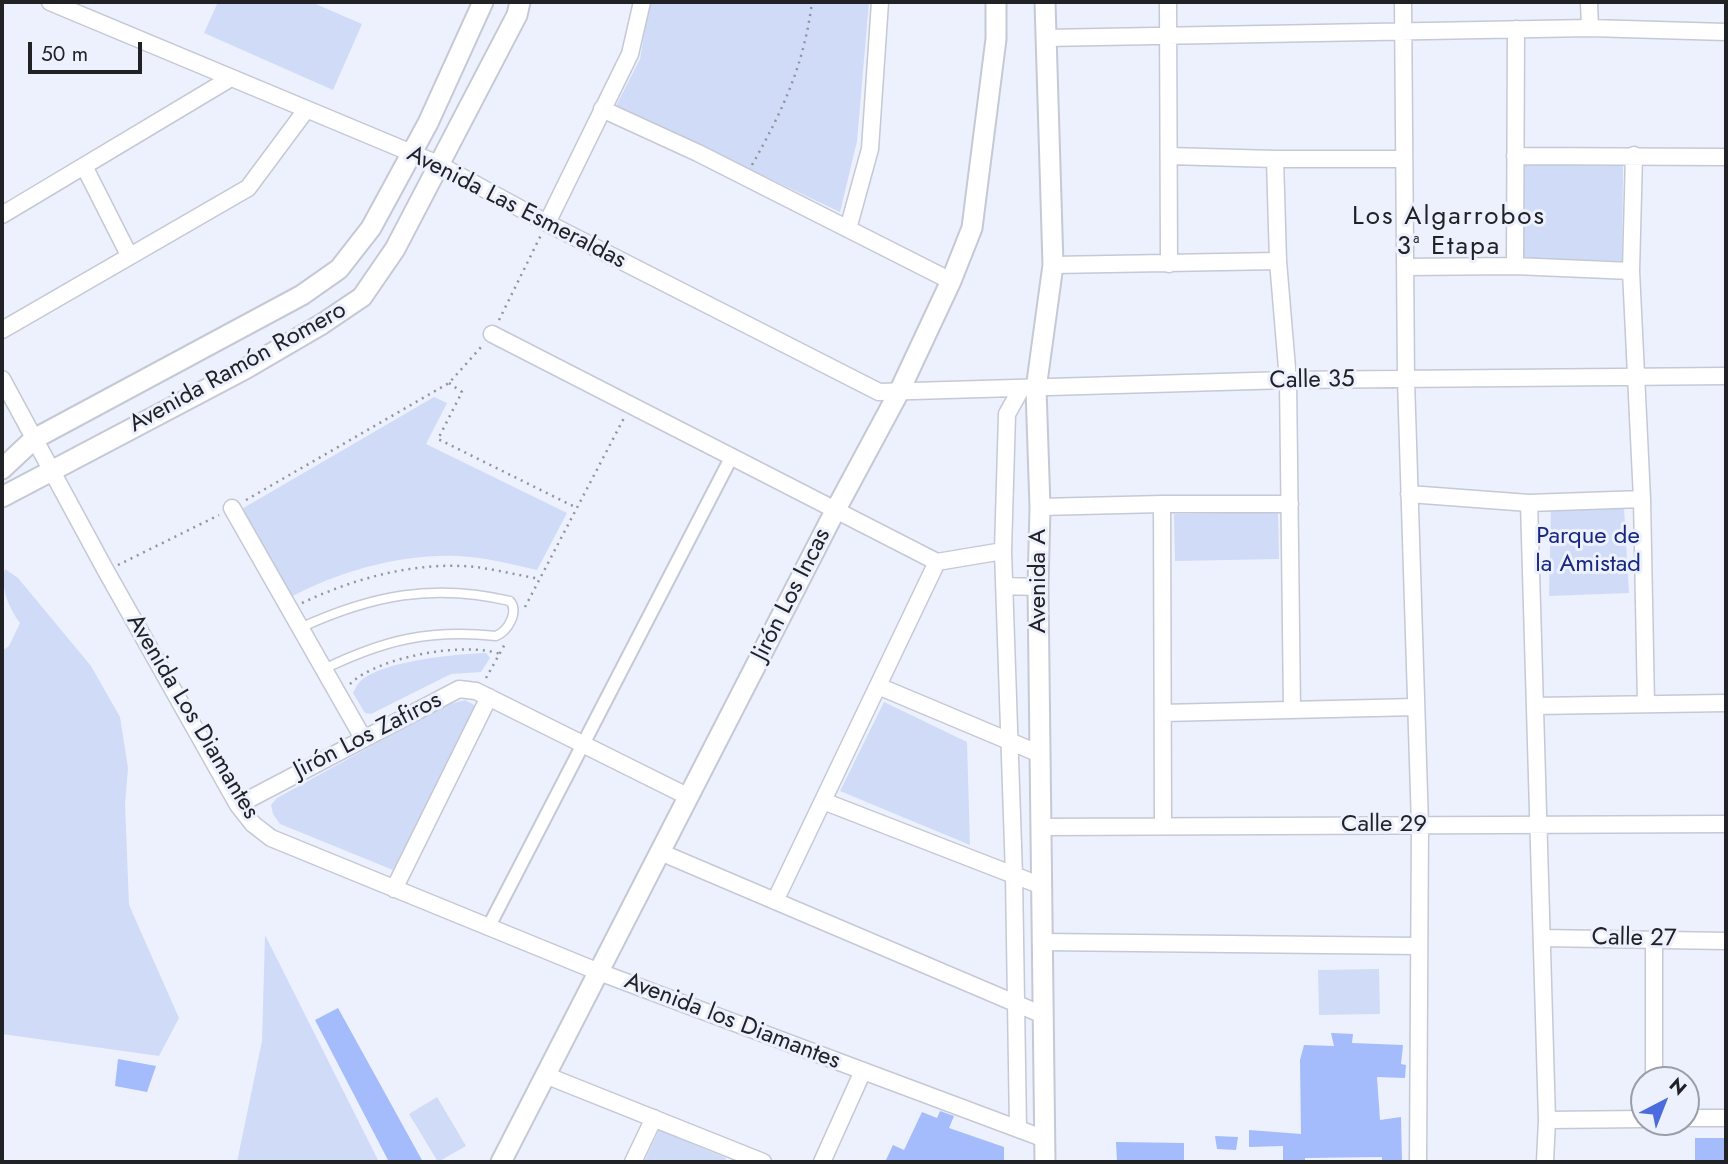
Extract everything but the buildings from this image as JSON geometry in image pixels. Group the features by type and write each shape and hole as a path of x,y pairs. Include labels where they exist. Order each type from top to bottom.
{"street":[{"name":"Avenida Las Esmeraldas","path":"50,2 438,164 547,223 879,392 899,392"},
{"name":"Avenida Ramón Romero","path":"2,470 34,439 302,295 339,269 370,228 428,123 483,2"},
{"name":"Avenida Ramón Romero","path":"2,497 245,369 362,297 395,249 517,15 520,2"},
{"path":"547,223 630,54 642,2"},
{"path":"848,229 870,149 880,2"},
{"name":"Jirón Los Incas","path":"501,1162 545,1075 605,975 660,852 899,392 951,281 971,228 996,39 996,2"},
{"name":"Avenida A","path":"1045,2 1053,265 1029,389 1040,507 1038,587 1045,1162"},
{"path":"1168,2 1169,264"},
{"path":"1403,2 1406,380 1420,825 1418,1162"},
{"path":"1589,2 1590,28"},
{"path":"1045,38 1590,28 1726,32"},
{"path":"1515,266 1516,29"},
{"path":"2,215 231,78"},
{"path":"602,109 745,177 951,281"},
{"path":"2,330 248,188 306,110"},
{"path":"1634,155 1631,271 1642,499 1646,704"},
{"path":"1169,156 1404,159"},
{"path":"1515,156 1726,157"},
{"path":"1275,159 1278,261 1288,380 1292,709"},
{"path":"84,166 129,255"},
{"path":"1053,265 1278,261"},
{"path":"1405,267 1515,266 1631,271"},
{"path":"492,334 937,562 1003,551"},
{"name":"Calle 35","path":"899,392 1288,380 1726,376"},
{"name":"Avenida Los Diamantes","path":"2,379 106,571 238,804 253,824 271,838 605,975"},
{"path":"1018,1129 1014,875 1003,551 1007,414 1029,389"},
{"path":"488,928 731,458"},
{"path":"1409,494 1529,503 1642,499"},
{"path":"1529,503 1547,1119 1545,1162"},
{"path":"1162,504 1163,826"},
{"path":"1040,507 1290,504"},
{"path":"232,509 363,738"},
{"path":"775,901 937,562"},
{"path":"1004,586 1038,587"},
{"path":"878,686 1040,754"},
{"name":"Jirón Los Zafiros","path":"238,804 459,689 476,691 489,697 689,797"},
{"path":"394,888 489,697"},
{"path":"1535,705 1726,703"},
{"path":"1163,713 1416,707"},
{"path":"823,801 1042,886"},
{"name":"Calle 29","path":"1041,827 1726,824"},
{"path":"660,852 1043,1015"},
{"name":"Calle 27","path":"1542,938 1726,941"},
{"path":"1654,940 1654,1066"},
{"path":"1043,942 1418,946"},
{"name":"Avenida los Diamantes","path":"605,975 858,1069"},
{"path":"822,1162 858,1069"},
{"name":"Avenida Los Diamantes","path":"858,1069 1045,1139"},
{"path":"545,1075 762,1162"},
{"path":"633,1162 654,1118"},
{"path":"1700,1118 1726,1118"},
{"path":"1547,1119 1630,1119"}],"lane":[{"path":"300,628 334,612 394,595 411,593 477,593 510,601 514,605 507,628 496,636 415,636 386,643 324,669"}],"path":[{"path":"745,177 779,118 807,38 812,2"},
{"path":"106,571 232,509 449,383 492,334 547,223"},
{"path":"449,383 462,392 438,439 577,508"},
{"path":"523,611 631,406"},
{"path":"290,609 337,586 386,573 439,566 476,567 540,579"},
{"path":"486,678 506,643"},
{"path":"347,688 352,681 376,668 405,659 450,650 487,649 500,654"}],"green space":[{"path":"218,2 311,2 362,24 333,90 204,33"},
{"path":"650,2 869,2 857,141 840,212 616,106 640,59"},
{"path":"1521,164 1623,166 1622,261 1519,259"},
{"path":"434,397 447,403 426,444 567,513 537,570 467,557 414,558 350,572 291,597 240,510"},
{"name":"Parque de la Amistad","path":"1551,506 1624,508 1629,593 1549,596"},
{"path":"1278,512 1279,559 1175,561 1174,514"},
{"path":"5,569 18,578 91,666 120,717 128,768 125,804 129,905 179,1018 159,1056 2,1034 2,651 9,646 20,623 7,598"},
{"path":"486,653 490,658 481,672 451,674 371,714 365,713 353,693 367,676 399,664"},
{"path":"465,700 476,706 393,870 280,824 273,814 271,805 277,798 446,705"},
{"path":"884,702 967,742 970,845 840,791"},
{"path":"265,935 379,1162 237,1162 262,1041"},
{"path":"1379,969 1380,1014 1319,1015 1318,970"},
{"path":"437,1097 466,1146 438,1162 409,1114"},
{"path":"659,1130 726,1158 724,1162 644,1162"}],"district":[{"name":"Los Algarrobos 3ª Etapa","path":"1449,233"}]}
